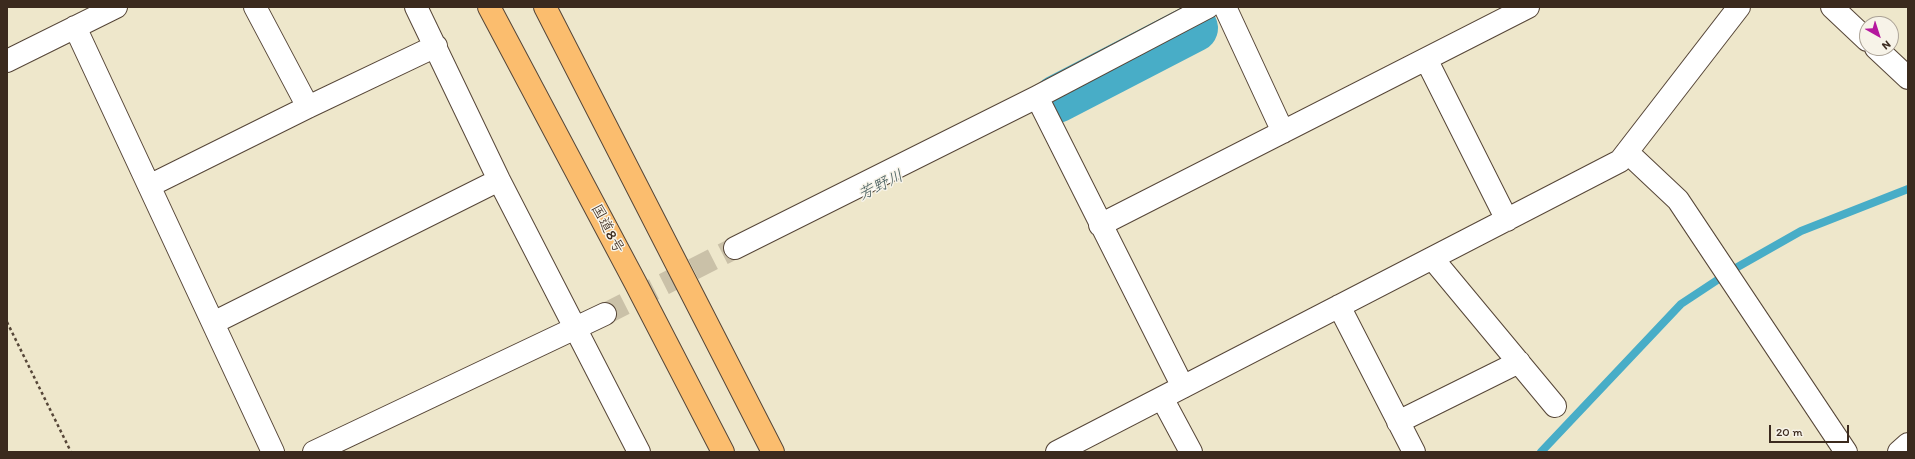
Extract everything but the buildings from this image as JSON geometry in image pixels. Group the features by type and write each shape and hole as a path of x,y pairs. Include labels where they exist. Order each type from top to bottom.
{"highway":[{"name":"国道8号","path":"489,7 635,282 723,452"},
{"path":"546,7 773,452"}],"street":[{"path":"7,61 116,7"},
{"path":"255,7 308,107"},
{"path":"416,7 499,180 639,452"},
{"path":"735,248 1037,96 1208,7"},
{"path":"1225,7 1283,132"},
{"path":"1100,225 1528,7"},
{"path":"1057,452 1620,161 1739,7"},
{"path":"1832,7 1859,32"},
{"path":"75,27 273,452"},
{"path":"149,186 308,107 436,46"},
{"path":"1885,56 1908,78"},
{"path":"1426,59 1507,220"},
{"path":"1037,96 1100,225 1183,387"},
{"path":"1627,152 1678,200 1846,452"},
{"path":"213,324 499,180"},
{"path":"1432,258 1555,406"},
{"path":"1339,306 1414,452"},
{"path":"314,452 605,314"},
{"path":"1398,422 1519,362"},
{"path":"1162,398 1191,452"},
{"path":"1899,452 1908,444"}],"path":[{"path":"7,322 71,452"}],"waterway":[{"name":"芳野川","path":"1057,99 1194,28"},
{"path":"1541,452 1681,304 1734,269 1801,231 1908,189"}],"tunnel":[{"path":"605,314 735,248"}]}
